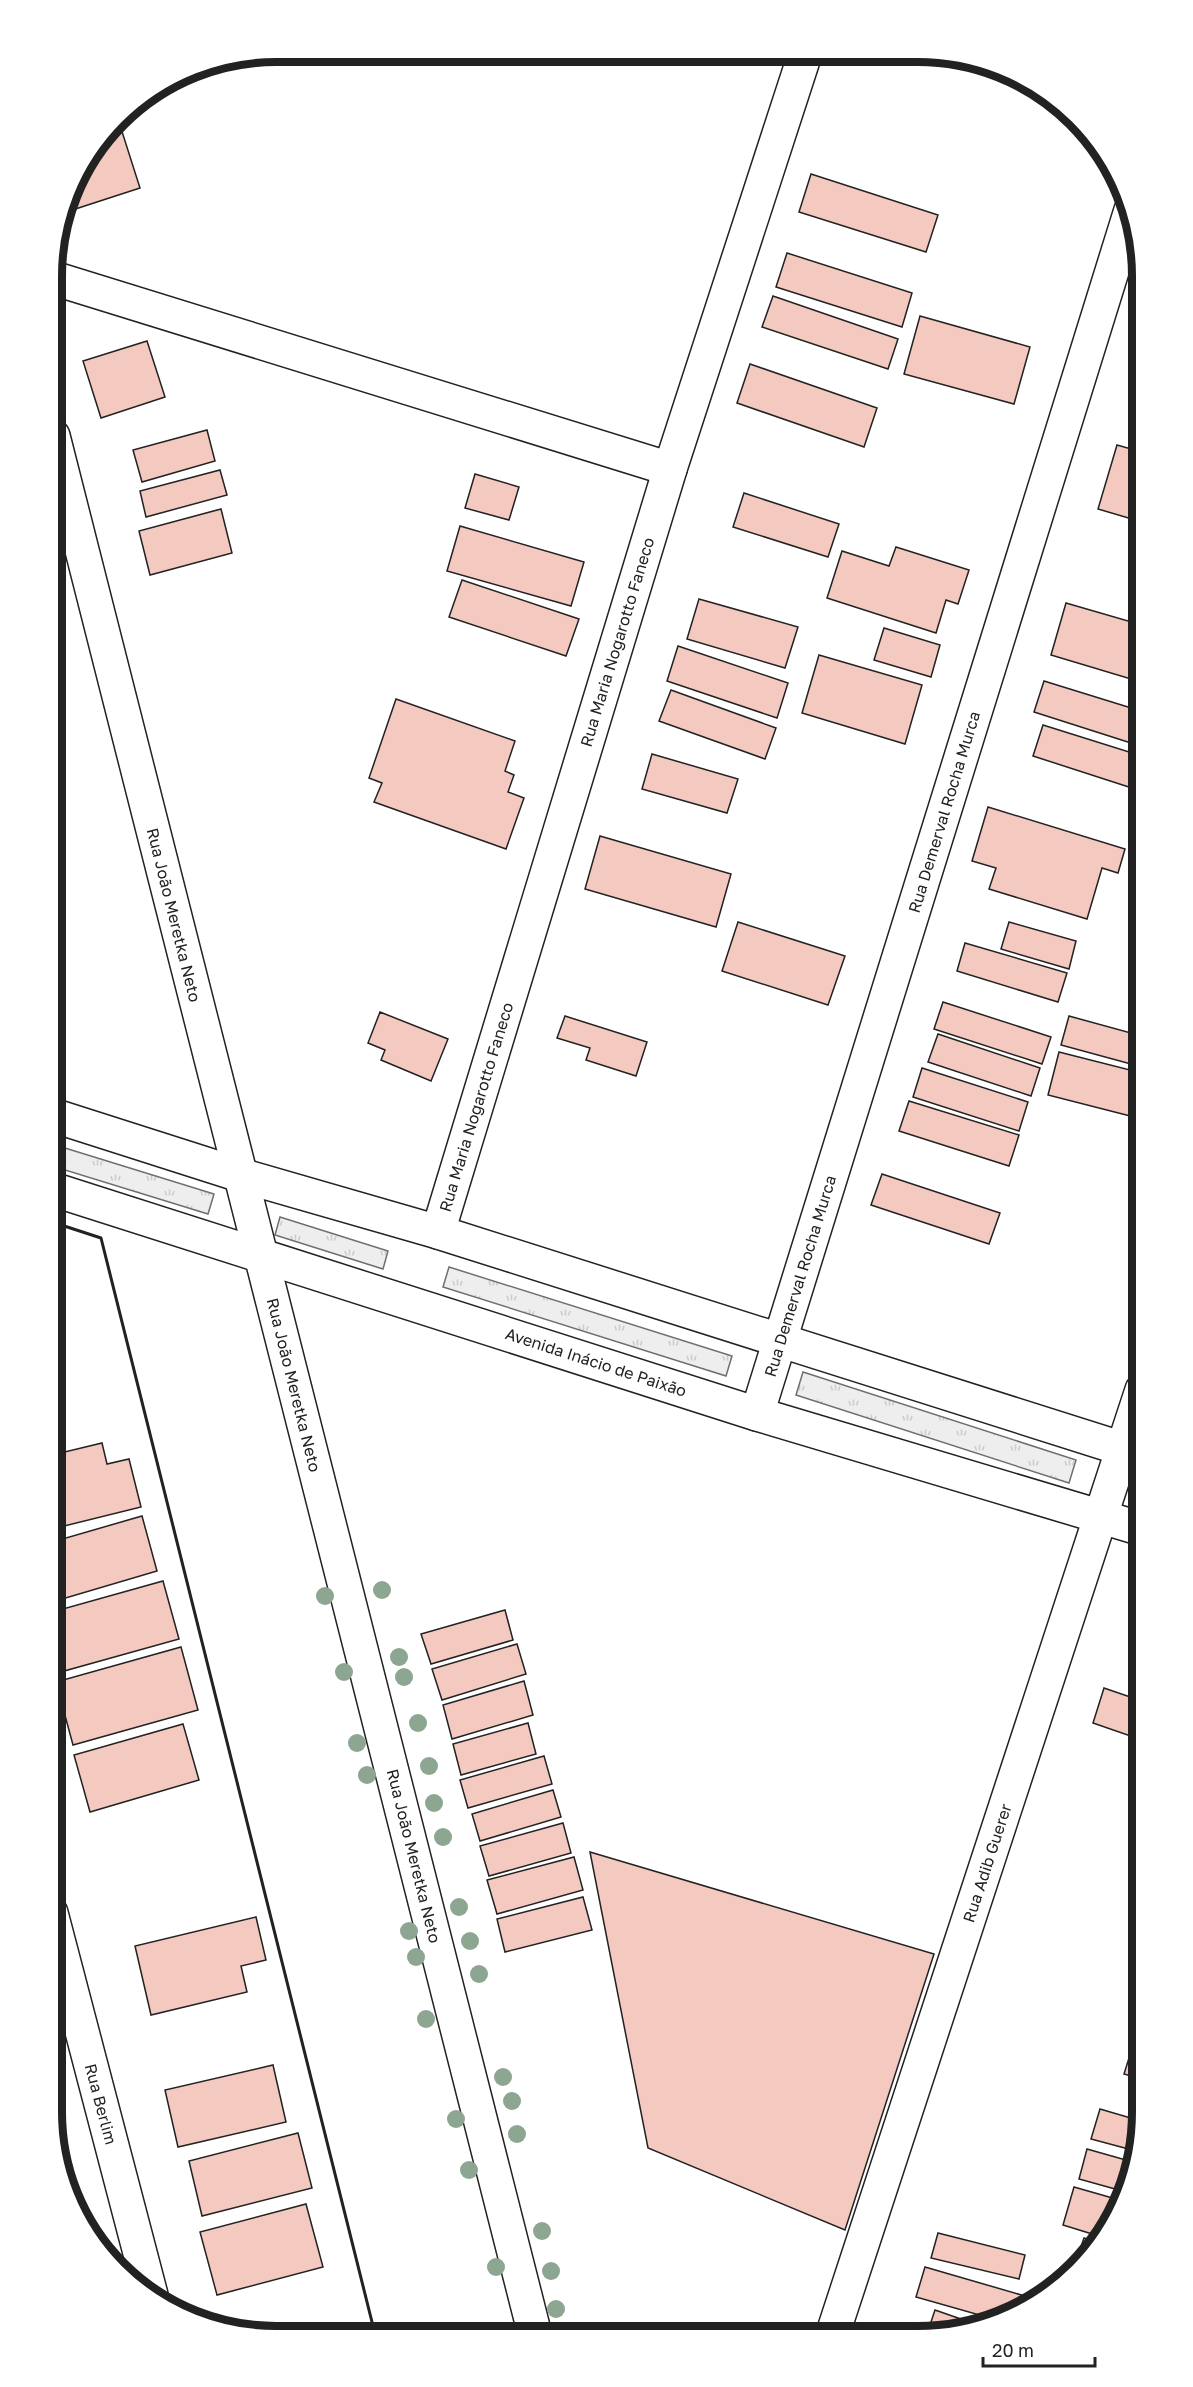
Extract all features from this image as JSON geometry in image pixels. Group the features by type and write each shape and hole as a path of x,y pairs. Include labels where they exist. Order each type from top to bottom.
{"street":[{"name":"Rua Maria Nogarotto Faneco","path":"438,1232 670,469 802,62"},
{"name":"Rua Demerval Rocha Murca","path":"757,1413 1126,227"},
{"path":"62,281 670,469"},
{"name":"Rua João Meretka Neto","path":"62,472 533,2326"},
{"path":"62,1118 240,1175 438,1232 1132,1452"},
{"name":"Avenida Inácio de Paixão","path":"62,1192 757,1413 1132,1526"},
{"name":"Rua Adib Guerer","path":"835,2326 1100,1517 1132,1452"},
{"name":"Rua Berlim","path":"62,1955 148,2283"}],"green space":[{"path":"62,1147 214,1194 208,1214 62,1169"},
{"path":"280,1217 388,1251 383,1269 275,1235"},
{"path":"449,1267 732,1356 726,1376 443,1287"},
{"path":"803,1372 1076,1460 1069,1483 796,1395"}],"building":[{"path":"121,128 140,188 72,210 90,168"},
{"path":"811,174 938,215 926,252 799,212"},
{"path":"787,253 912,293 902,327 776,287"},
{"path":"773,296 898,339 888,369 762,327"},
{"path":"920,316 1030,347 1014,404 904,374"},
{"path":"147,341 165,397 101,418 83,361"},
{"path":"750,364 877,408 864,447 737,403"},
{"path":"207,430 215,461 142,482 133,450"},
{"path":"1117,445 1132,449 1132,519 1098,509"},
{"path":"220,470 227,495 146,517 140,491"},
{"path":"475,474 519,487 509,520 465,508"},
{"path":"744,493 839,524 828,557 733,527"},
{"path":"221,509 232,553 150,575 139,531"},
{"path":"460,526 584,562 571,606 447,571"},
{"path":"896,547 969,570 958,604 946,600 936,633 827,598 842,551 889,566"},
{"path":"462,580 579,619 566,656 449,617"},
{"path":"699,599 798,627 785,668 687,639"},
{"path":"1066,603 1132,622 1132,679 1051,655"},
{"path":"884,628 940,645 931,677 874,660"},
{"path":"678,646 788,683 777,718 667,681"},
{"path":"819,655 922,685 905,744 802,713"},
{"path":"1044,681 1132,708 1132,740 1131,743 1034,712"},
{"path":"671,690 776,728 765,759 659,721"},
{"path":"396,699 515,741 505,771 514,775 508,792 524,798 506,849 374,802 382,783 369,778"},
{"path":"1043,725 1132,753 1132,788 1033,756"},
{"path":"652,754 738,779 727,813 642,789"},
{"path":"988,807 1125,849 1118,873 1102,868 1087,919 989,889 996,868 972,861"},
{"path":"600,836 731,874 716,927 585,889"},
{"path":"738,922 845,956 828,1005 722,971"},
{"path":"1009,922 1076,941 1069,969 1001,949"},
{"path":"965,943 1067,973 1058,1002 957,971"},
{"path":"943,1002 1051,1037 1042,1064 934,1029"},
{"path":"380,1012 448,1039 431,1081 381,1060 385,1050 368,1043"},
{"path":"565,1016 647,1042 636,1076 586,1060 590,1048 557,1038"},
{"path":"1069,1016 1132,1033 1132,1064 1061,1045"},
{"path":"938,1034 1040,1068 1031,1096 928,1062"},
{"path":"1059,1052 1132,1070 1132,1116 1048,1095"},
{"path":"922,1068 1028,1102 1019,1131 913,1097"},
{"path":"909,1101 1019,1135 1009,1166 899,1131"},
{"path":"882,1174 1000,1213 989,1244 871,1205"},
{"path":"102,1443 107,1464 129,1459 141,1507 62,1527 62,1453"},
{"path":"142,1516 157,1571 62,1599 62,1539"},
{"path":"163,1581 179,1639 62,1672 62,1609"},
{"path":"505,1610 513,1640 431,1664 421,1634"},
{"path":"517,1644 526,1674 442,1700 432,1669"},
{"path":"181,1647 198,1710 73,1745 62,1704 62,1680"},
{"path":"524,1681 533,1715 452,1739 443,1705"},
{"path":"1104,1688 1132,1698 1132,1737 1093,1723"},
{"path":"528,1723 536,1754 461,1775 453,1744"},
{"path":"183,1724 199,1780 90,1812 74,1755"},
{"path":"544,1756 552,1784 468,1808 460,1780"},
{"path":"553,1790 561,1817 480,1841 472,1814"},
{"path":"563,1823 571,1853 489,1876 480,1846"},
{"path":"590,1852 934,1954 845,2230 648,2148"},
{"path":"574,1857 583,1890 497,1914 487,1880"},
{"path":"583,1897 592,1930 505,1952 497,1919"},
{"path":"256,1917 266,1960 241,1966 247,1992 151,2015 135,1946"},
{"path":"1132,2049 1132,2076 1124,2074"},
{"path":"273,2065 286,2122 178,2147 165,2090"},
{"path":"1100,2109 1132,2118 1128,2149 1091,2139"},
{"path":"298,2133 312,2188 202,2216 189,2161"},
{"path":"1087,2149 1126,2160 1116,2189 1079,2179"},
{"path":"1074,2187 1113,2198 1092,2234 1063,2225"},
{"path":"306,2204 323,2267 217,2295 200,2232"},
{"path":"938,2233 1025,2255 1019,2279 931,2258"},
{"path":"1084,2238 1089,2240 1087,2242 1079,2251"},
{"path":"925,2267 1025,2296 981,2315 916,2297"},
{"path":"935,2310 964,2320 945,2324 930,2325"}],"wall":[{"path":"62,1225 101,1238 373,2326"}]}
